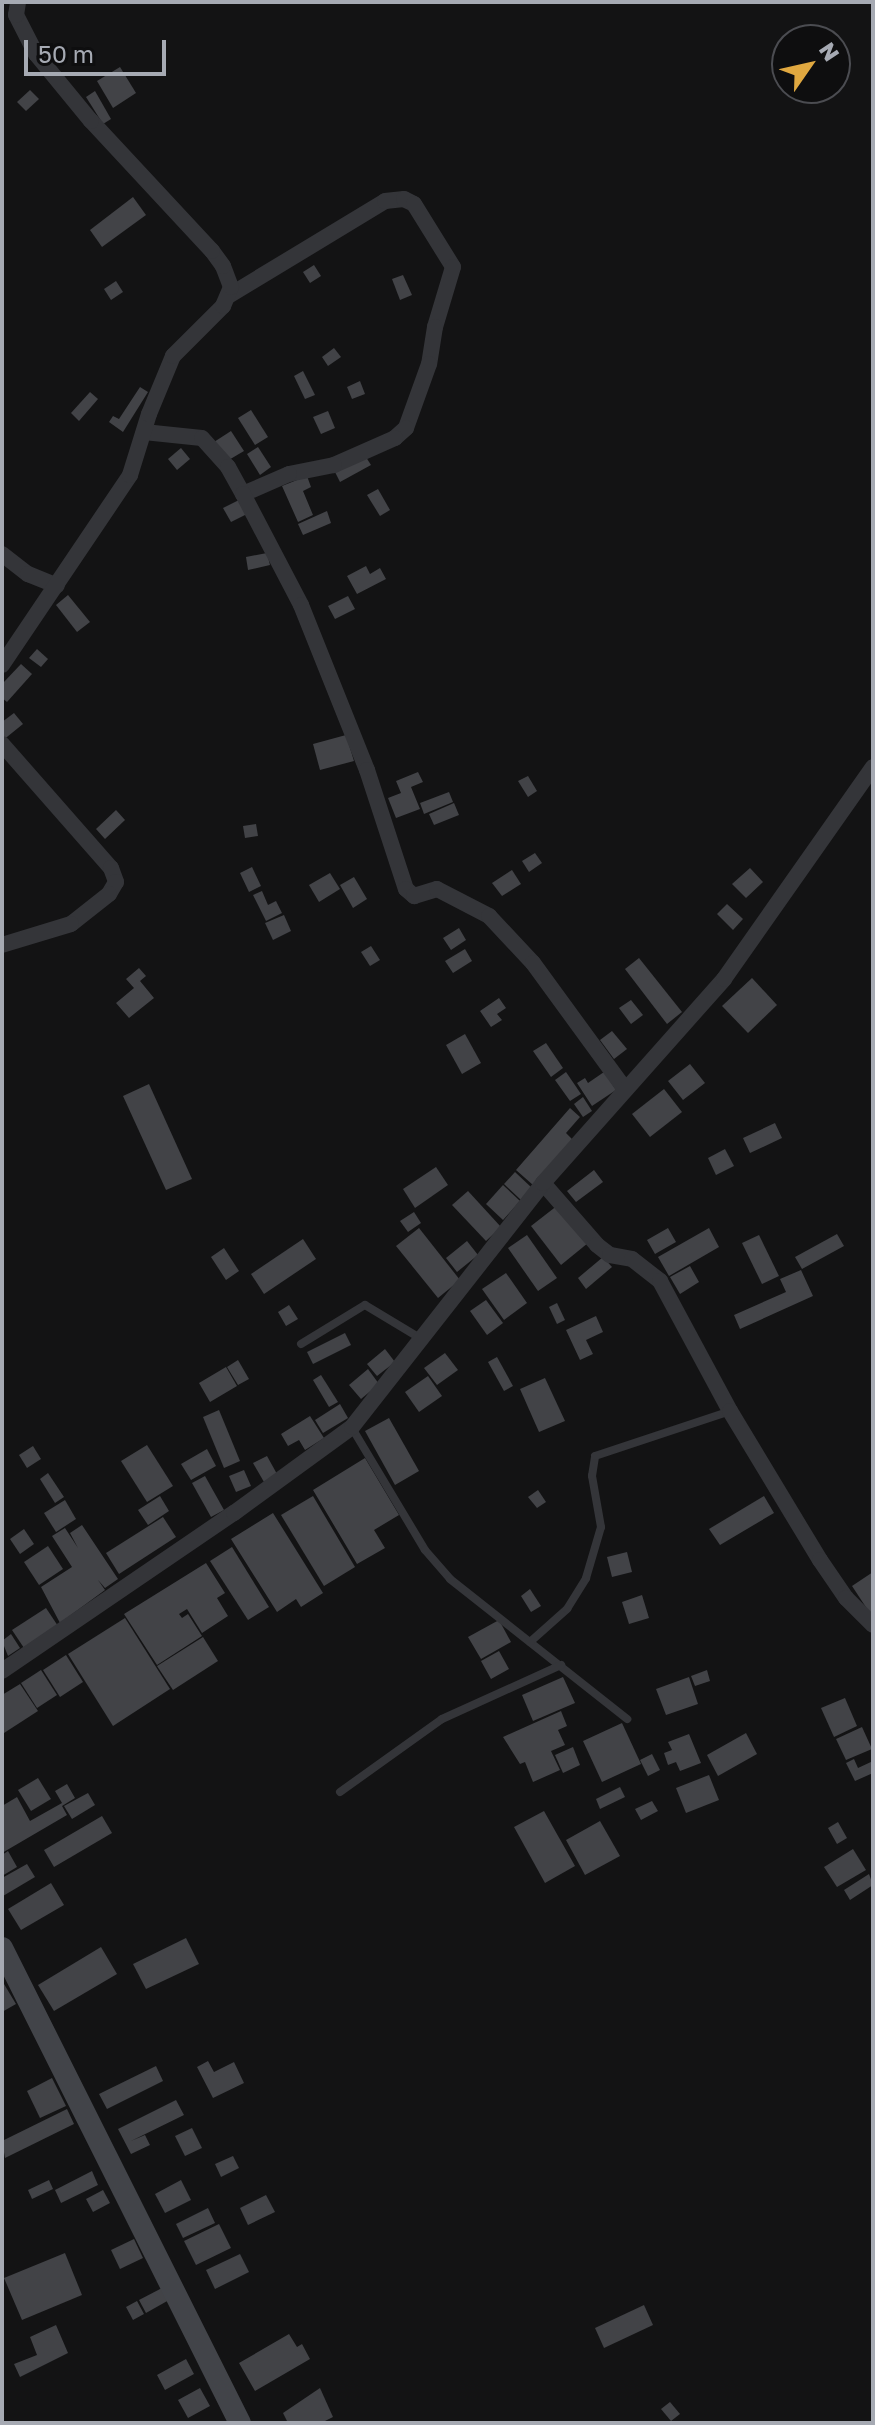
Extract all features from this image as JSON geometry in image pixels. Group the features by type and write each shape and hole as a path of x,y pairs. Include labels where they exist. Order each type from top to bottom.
{"main road":[{"path":"2,1948 240,2423"}],"street":[{"path":"18,2 16,15 36,54 91,121 212,251 228,278 230,295"},
{"path":"2,665 130,475 173,356 230,295 385,201 404,199 414,204 453,267 438,314 429,364 406,428 395,438 334,465 289,474 243,494"},
{"path":"144,432 202,438 228,467 301,605 367,770 406,889 414,896 432,890 443,891 489,916 533,963 625,1089"},
{"path":"2,554 28,574 57,586"},
{"path":"2,744 111,868 116,882 109,894 71,924 2,945"},
{"path":"2,1671 234,1513 352,1427 543,1183 724,979 873,767"},
{"path":"543,1183 597,1245 610,1255 632,1259 660,1281 730,1411 820,1560 846,1598 873,1625"}],"lane":[{"path":"301,1344 365,1305 420,1338"},
{"path":"530,1642 567,1609 586,1578 601,1527 592,1476 595,1456 730,1411"},
{"path":"352,1427 409,1518 425,1550 450,1579 627,1719"},
{"path":"340,1792 442,1719 561,1665"}],"building":[{"path":"120,67 136,93 113,108 97,81"},
{"path":"30,90 39,99 26,111 17,102"},
{"path":"95,91 111,119 103,124 86,97"},
{"path":"133,197 146,215 102,247 90,230"},
{"path":"314,265 321,276 310,283 303,272"},
{"path":"403,275 412,295 400,300 392,279"},
{"path":"116,281 123,292 111,300 104,289"},
{"path":"334,348 341,357 328,366 322,357"},
{"path":"303,371 315,395 305,399 294,376"},
{"path":"360,381 365,394 352,399 347,387"},
{"path":"140,387 148,392 123,432 109,422 113,416 119,419"},
{"path":"90,392 98,399 79,421 71,413"},
{"path":"251,410 268,437 255,445 238,418"},
{"path":"328,411 335,428 321,434 313,417"},
{"path":"231,431 244,451 227,461 214,442"},
{"path":"258,447 271,467 260,475 247,454"},
{"path":"181,448 190,459 177,470 168,459"},
{"path":"364,454 371,465 340,482 334,470"},
{"path":"307,476 311,487 303,491 313,515 298,522 282,486"},
{"path":"378,489 390,510 380,516 367,495"},
{"path":"241,499 249,513 231,522 223,508"},
{"path":"327,511 331,523 303,535 298,524"},
{"path":"267,553 270,565 248,570 246,557"},
{"path":"366,566 370,574 380,568 386,579 357,594 347,576"},
{"path":"68,595 90,622 77,632 56,605"},
{"path":"348,596 355,609 335,619 328,606"},
{"path":"37,649 48,659 41,667 29,658"},
{"path":"21,664 32,674 7,702 2,698 2,684"},
{"path":"14,713 23,724 2,741 2,722"},
{"path":"346,735 354,761 320,770 313,744"},
{"path":"418,772 423,782 411,787 420,809 396,818 388,798 401,793 396,781"},
{"path":"528,776 537,791 528,797 518,781"},
{"path":"449,792 453,802 424,814 420,803"},
{"path":"454,803 459,815 434,825 429,814"},
{"path":"116,810 125,820 105,839 96,829"},
{"path":"256,824 258,836 245,838 243,826"},
{"path":"535,853 542,863 529,872 522,861"},
{"path":"252,867 261,886 249,892 240,873"},
{"path":"750,868 763,882 746,898 732,884"},
{"path":"512,870 521,884 502,896 492,883"},
{"path":"330,873 340,889 319,902 309,885"},
{"path":"354,877 367,899 353,908 340,885"},
{"path":"262,891 268,905 276,901 282,913 266,921 253,895"},
{"path":"727,904 743,919 733,930 717,914"},
{"path":"284,915 291,931 273,940 265,923"},
{"path":"459,928 466,940 451,950 443,938"},
{"path":"371,946 380,960 370,966 361,952"},
{"path":"465,949 472,961 453,973 445,961"},
{"path":"639,958 682,1012 667,1024 625,969"},
{"path":"139,968 146,976 140,981 154,998 129,1018 116,1003 134,988 126,979"},
{"path":"752,978 777,1005 748,1033 722,1006"},
{"path":"499,998 506,1008 497,1014 502,1020 491,1027 480,1011"},
{"path":"631,1000 643,1015 631,1024 619,1008"},
{"path":"612,1031 627,1049 614,1059 600,1040"},
{"path":"465,1034 481,1063 462,1074 446,1045"},
{"path":"546,1043 563,1068 551,1077 533,1051"},
{"path":"690,1064 705,1083 683,1100 668,1081"},
{"path":"566,1072 581,1094 570,1101 555,1080"},
{"path":"604,1072 616,1090 592,1106 577,1083 585,1078 588,1083"},
{"path":"149,1084 192,1179 166,1190 123,1096"},
{"path":"664,1089 682,1112 650,1137 632,1114"},
{"path":"583,1097 592,1111 583,1117 574,1104"},
{"path":"570,1108 580,1117 566,1133 573,1140 533,1185 516,1170"},
{"path":"775,1123 782,1138 750,1153 743,1138"},
{"path":"725,1149 734,1166 716,1175 708,1158"},
{"path":"436,1167 448,1185 415,1208 403,1189"},
{"path":"594,1170 603,1182 576,1202 567,1191"},
{"path":"515,1172 532,1188 521,1200 504,1184"},
{"path":"503,1185 520,1201 503,1220 486,1204"},
{"path":"468,1191 501,1227 486,1241 452,1205"},
{"path":"558,1205 588,1243 561,1265 531,1226"},
{"path":"414,1212 421,1223 408,1232 400,1221"},
{"path":"419,1228 460,1280 438,1298 396,1246"},
{"path":"668,1228 676,1242 655,1254 647,1240"},
{"path":"709,1228 719,1247 669,1276 658,1257"},
{"path":"837,1234 844,1246 802,1269 795,1257"},
{"path":"527,1235 557,1278 538,1291 508,1248"},
{"path":"759,1235 779,1276 762,1284 742,1243"},
{"path":"303,1239 316,1259 264,1294 251,1274"},
{"path":"467,1241 478,1255 457,1272 446,1258"},
{"path":"224,1248 239,1271 226,1280 211,1257"},
{"path":"603,1257 612,1267 586,1289 578,1278"},
{"path":"690,1266 699,1282 680,1294 670,1277"},
{"path":"801,1270 813,1296 740,1329 734,1315 786,1292 780,1279"},
{"path":"506,1273 527,1303 504,1320 482,1289"},
{"path":"486,1300 503,1323 487,1335 470,1311"},
{"path":"557,1303 565,1320 557,1324 549,1307"},
{"path":"289,1305 298,1319 286,1326 278,1312"},
{"path":"596,1316 603,1332 586,1340 593,1354 580,1360 566,1330"},
{"path":"345,1333 351,1345 313,1364 307,1352"},
{"path":"385,1349 395,1362 377,1376 367,1364"},
{"path":"445,1353 458,1370 437,1385 424,1368"},
{"path":"497,1357 513,1386 504,1391 488,1362"},
{"path":"238,1360 249,1379 238,1385 227,1367"},
{"path":"226,1367 237,1386 210,1402 199,1383"},
{"path":"368,1369 379,1384 361,1399 349,1385"},
{"path":"321,1375 338,1402 329,1407 313,1380"},
{"path":"428,1376 442,1396 419,1412 405,1392"},
{"path":"545,1378 565,1421 539,1432 520,1389"},
{"path":"340,1404 348,1418 323,1433 315,1420"},
{"path":"219,1410 240,1461 224,1468 203,1417"},
{"path":"310,1416 324,1438 305,1450 299,1440 288,1446 281,1434"},
{"path":"389,1418 419,1471 395,1485 365,1431"},
{"path":"147,1445 173,1486 147,1502 121,1461"},
{"path":"33,1446 41,1459 27,1468 19,1455"},
{"path":"207,1449 216,1466 191,1480 181,1464"},
{"path":"267,1456 277,1474 264,1482 253,1463"},
{"path":"365,1458 399,1515 374,1530 385,1548 357,1564 313,1490"},
{"path":"244,1470 251,1486 236,1492 229,1476"},
{"path":"48,1473 64,1497 55,1503 40,1479"},
{"path":"205,1476 224,1510 211,1517 192,1483"},
{"path":"538,1490 546,1502 537,1508 528,1497"},
{"path":"160,1496 169,1511 148,1525 138,1510"},
{"path":"313,1496 355,1567 324,1586 281,1515"},
{"path":"764,1496 774,1513 720,1545 709,1529"},
{"path":"65,1500 76,1519 56,1532 44,1513"},
{"path":"273,1513 323,1593 301,1607 296,1599 277,1612 231,1539"},
{"path":"163,1517 176,1537 119,1574 106,1553"},
{"path":"82,1525 118,1579 105,1588 98,1580 105,1590 60,1623 41,1587 72,1567 52,1536 65,1528 78,1548 70,1533"},
{"path":"24,1529 34,1544 20,1554 10,1539"},
{"path":"48,1546 63,1569 39,1585 24,1562"},
{"path":"232,1547 269,1607 248,1620 210,1561"},
{"path":"627,1552 632,1572 612,1577 607,1557"},
{"path":"206,1563 225,1593 217,1598 228,1616 202,1633 187,1609 179,1614 182,1618 188,1614 202,1636 157,1665 124,1614"},
{"path":"873,1572 873,1618 852,1586"},
{"path":"530,1589 541,1606 531,1612 521,1596"},
{"path":"642,1595 649,1618 629,1624 622,1602"},
{"path":"46,1608 58,1626 24,1648 12,1630"},
{"path":"125,1618 170,1689 113,1726 68,1654"},
{"path":"499,1620 511,1642 481,1659 468,1637"},
{"path":"11,1634 20,1648 8,1656 2,1641"},
{"path":"203,1637 218,1661 173,1690 157,1666"},
{"path":"499,1651 509,1669 491,1679 481,1661"},
{"path":"66,1655 83,1682 60,1697 43,1670"},
{"path":"41,1670 57,1695 37,1708 21,1683"},
{"path":"707,1670 710,1681 695,1686 691,1676"},
{"path":"563,1677 575,1703 533,1721 522,1695"},
{"path":"689,1677 698,1704 666,1715 656,1689"},
{"path":"20,1684 38,1711 4,1733 2,1695"},
{"path":"845,1698 857,1726 834,1737 821,1708"},
{"path":"561,1711 567,1726 558,1730 565,1745 551,1751 560,1770 533,1782 525,1762 520,1764 503,1737"},
{"path":"622,1723 641,1764 602,1782 583,1741"},
{"path":"862,1727 872,1749 846,1760 836,1739"},
{"path":"746,1733 757,1754 718,1776 707,1755"},
{"path":"689,1734 701,1763 680,1771 676,1762 668,1765 664,1753 672,1750 668,1742"},
{"path":"573,1747 580,1765 563,1773 555,1755"},
{"path":"652,1754 660,1770 648,1776 640,1760"},
{"path":"854,1759 858,1768 873,1761 873,1773 855,1781 846,1763"},
{"path":"709,1775 719,1800 686,1813 676,1788"},
{"path":"38,1778 51,1799 31,1811 18,1790"},
{"path":"67,1784 75,1798 62,1806 67,1815 2,1853 2,1806 17,1797 30,1821 62,1803 55,1791"},
{"path":"620,1787 625,1797 600,1809 596,1799"},
{"path":"88,1793 95,1805 72,1819 64,1806"},
{"path":"652,1801 658,1811 641,1820 635,1809"},
{"path":"544,1811 575,1866 545,1883 514,1827"},
{"path":"102,1816 112,1833 54,1867 44,1850"},
{"path":"600,1821 620,1856 585,1875 566,1840"},
{"path":"838,1822 847,1838 837,1844 828,1828"},
{"path":"853,1849 866,1870 837,1887 824,1867"},
{"path":"8,1851 17,1867 2,1876 2,1855"},
{"path":"27,1864 35,1877 3,1896 2,1878"},
{"path":"869,1874 873,1885 850,1900 844,1890"},
{"path":"51,1883 64,1905 21,1930 8,1909"},
{"path":"186,1938 199,1964 146,1989 133,1964"},
{"path":"101,1947 117,1974 54,2011 38,1985"},
{"path":"4,1984 16,2004 2,2012 2,1986"},
{"path":"208,2061 214,2072 234,2062 244,2083 213,2098 197,2067"},
{"path":"156,2066 163,2081 107,2109 99,2094"},
{"path":"52,2078 66,2106 40,2118 27,2091"},
{"path":"176,2100 184,2115 131,2141 145,2135 150,2145 131,2154 118,2129"},
{"path":"67,2109 74,2124 5,2158 2,2141"},
{"path":"192,2128 202,2148 185,2156 175,2136"},
{"path":"233,2156 239,2168 221,2177 215,2164"},
{"path":"92,2171 98,2185 61,2203 55,2190"},
{"path":"49,2180 53,2189 32,2199 28,2190"},
{"path":"181,2180 191,2200 165,2213 155,2194"},
{"path":"103,2190 110,2203 93,2212 86,2199"},
{"path":"266,2195 275,2212 248,2225 240,2208"},
{"path":"208,2208 215,2223 183,2238 176,2224"},
{"path":"219,2224 231,2248 196,2265 184,2241"},
{"path":"134,2239 143,2258 120,2269 111,2250"},
{"path":"65,2253 82,2295 22,2320 4,2278"},
{"path":"240,2254 249,2272 215,2289 206,2270"},
{"path":"162,2288 169,2300 146,2313 139,2300"},
{"path":"137,2301 144,2314 133,2320 126,2307"},
{"path":"644,2305 653,2325 604,2348 595,2328"},
{"path":"56,2325 68,2353 20,2377 14,2364 37,2355 30,2337"},
{"path":"289,2334 297,2347 302,2344 310,2359 255,2391 239,2363"},
{"path":"186,2359 194,2374 165,2390 157,2375"},
{"path":"200,2388 210,2406 188,2418 178,2400"},
{"path":"320,2388 333,2417 321,2423 288,2423 283,2413"},
{"path":"670,2402 680,2414 671,2421 661,2409"}]}
